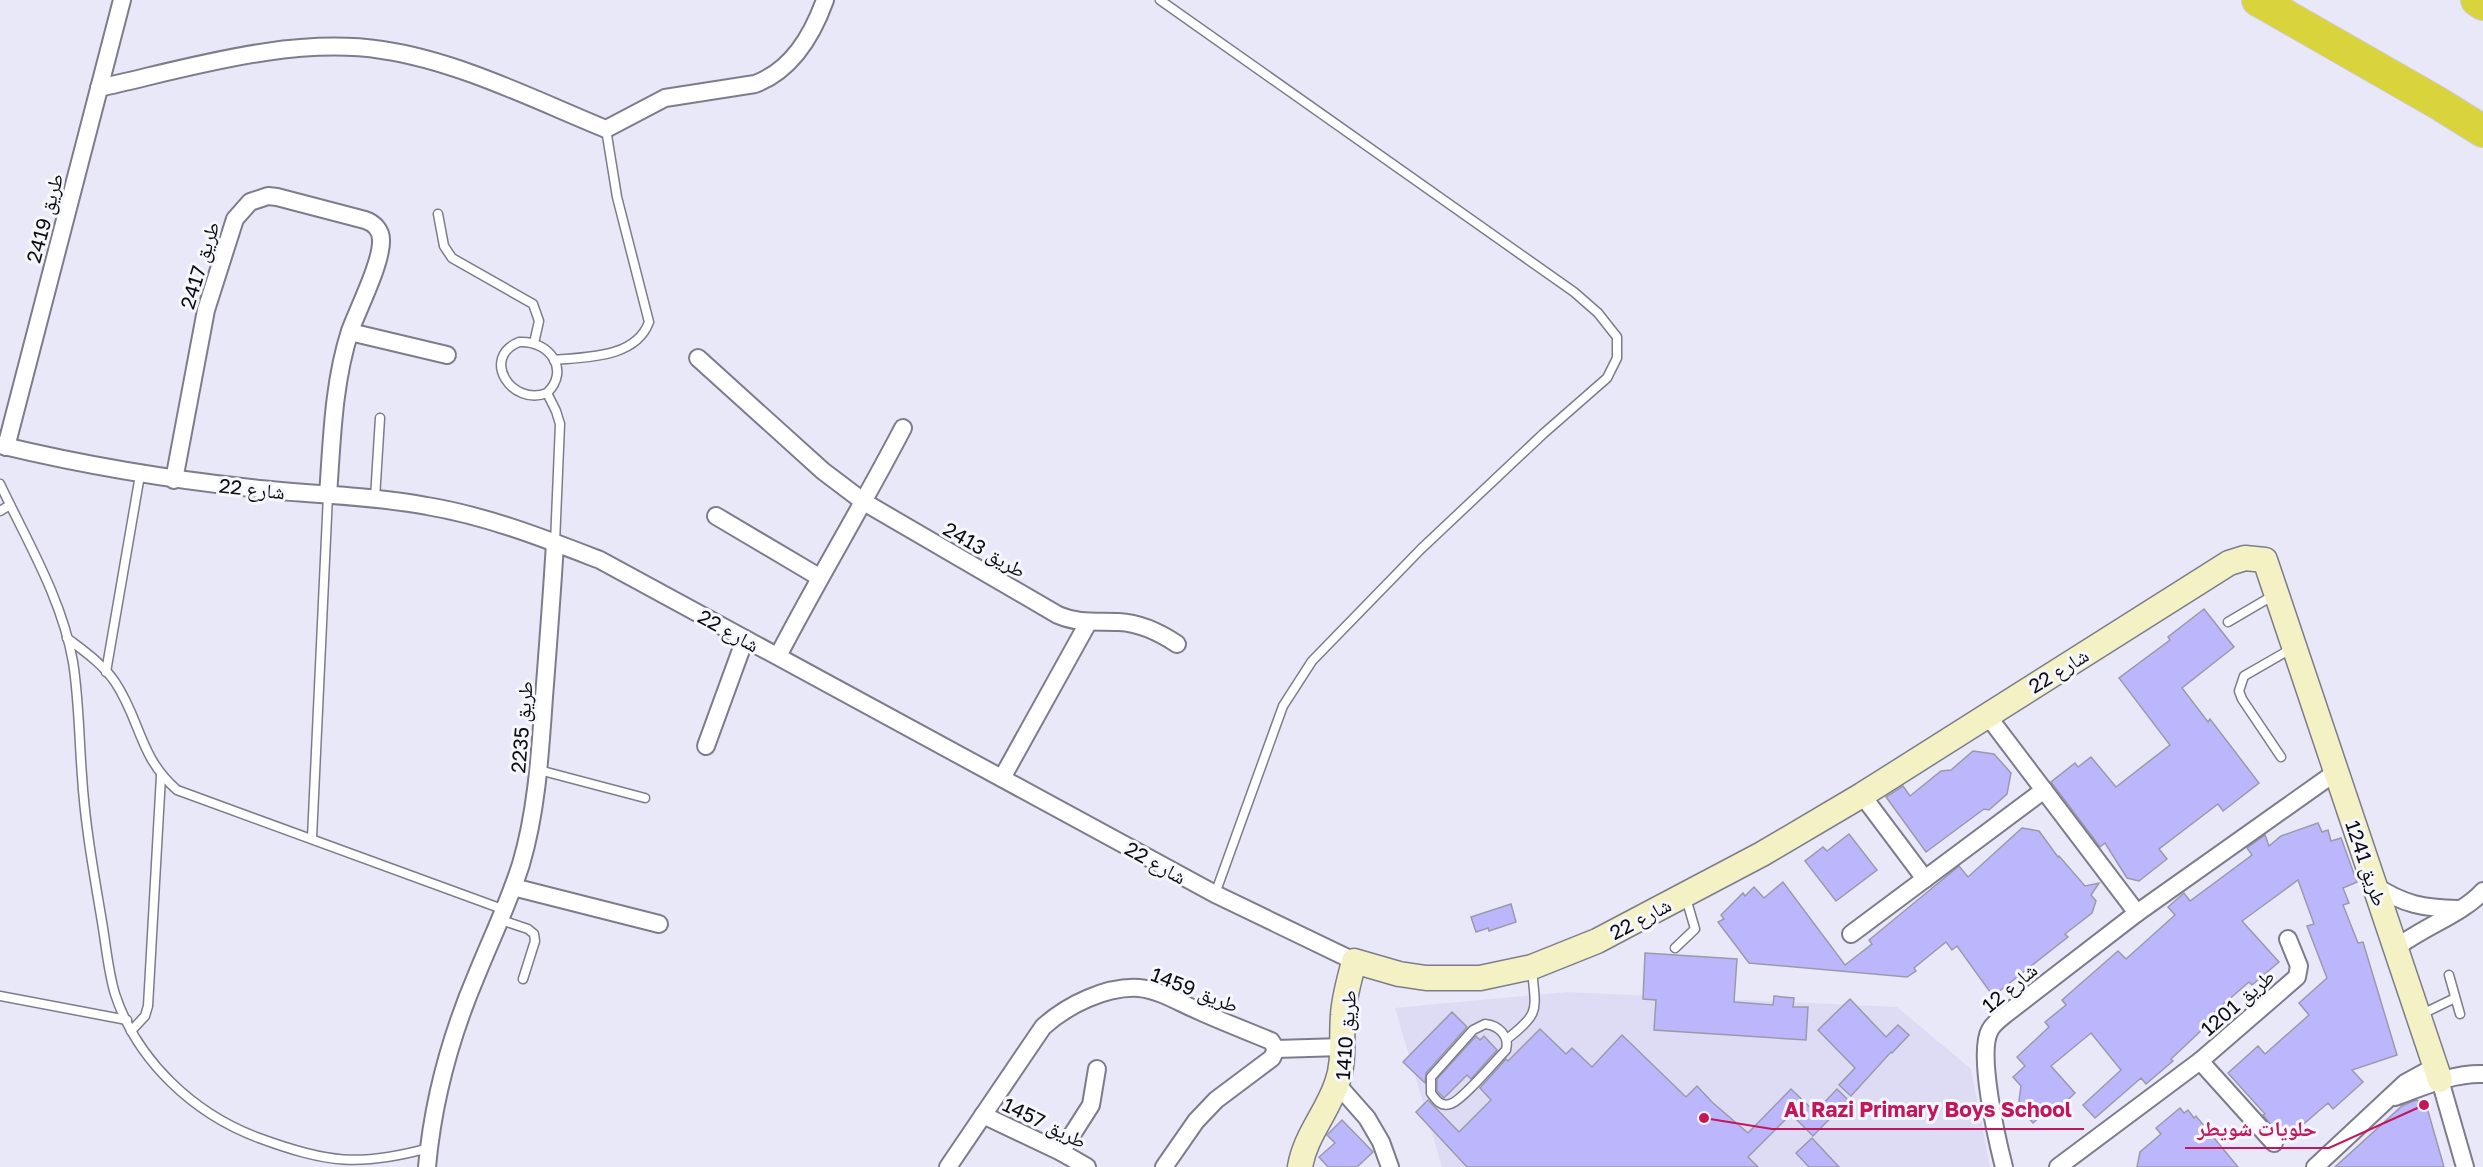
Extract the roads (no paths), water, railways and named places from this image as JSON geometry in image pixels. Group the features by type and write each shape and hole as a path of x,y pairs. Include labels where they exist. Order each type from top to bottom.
{"highway":[{"path":"2258,0 2438,102 2483,131"},
{"path":"2477,0 2483,4"},
{"path":"2438,102 2483,120"},
{"path":"2438,102 2483,148"}],"street":[{"name":"طريق 2419","path":"3,446 122,0"},
{"path":"99,88 267,52 323,46 382,50 475,76 606,129 665,98 755,84 768,79 782,70 802,46 816,25 825,0"},
{"name":"طريق 2417","path":"174,480 206,310 235,219 243,206 258,198 277,197 365,220 375,226 381,236 380,247 367,289 350,332 335,398 328,495"},
{"path":"350,332 447,354"},
{"name":"طريق 2413","path":"698,358 823,471 864,502 1058,615 1088,622 1131,624 1162,634 1177,644"},
{"path":"778,656 819,577 864,502 903,428"},
{"name":"شارع 22","path":"3,446 174,480 375,498 472,516 555,543 618,569 1215,894 1354,961 1399,974 1452,980 1506,974 1532,967 1597,941 1762,854 1862,795 2229,563 2245,558 2265,560"},
{"path":"716,516 819,577"},
{"name":"طريق 2235","path":"427,1167 441,1082 458,1025 513,887 533,814 539,770 555,543"},
{"name":"طريق 1241","path":"2265,560 2438,1073 2465,1167"},
{"path":"1002,778 1088,622"},
{"path":"706,746 745,639"},
{"path":"1986,715 2137,913"},
{"name":"شارع 12","path":"2004,1167 1998,1145 1988,1079 1985,1046 1990,1029 2006,1014 2137,913 2336,772"},
{"path":"1851,934 2044,790"},
{"path":"1862,795 1925,879"},
{"path":"2374,885 2408,904 2427,908 2459,909"},
{"path":"513,887 659,924"},
{"path":"2396,948 2421,930 2459,909 2483,891"},
{"name":"طريق 1201","path":"2058,1167 2200,1061 2297,977 2300,966 2288,939"},
{"name":"طريق 1410","path":"1354,961 1343,1012 1342,1047 1337,1084 1367,1119 1381,1142 1387,1166"},
{"name":"طريق 1459","path":"948,1167 1043,1026 1057,1014 1088,999 1114,991 1139,988 1164,995 1271,1041 1276,1049"},
{"path":"1164,1167 1196,1122 1216,1100 1272,1058 1276,1049 1342,1047"},
{"name":"طريق 1201","path":"2200,1061 2274,1143"},
{"path":"1061,1152 1090,1105 1097,1069"},
{"path":"2315,1167 2414,1076 2438,1073 2483,1074"},
{"path":"1300,1167 1309,1138 1337,1084"},
{"name":"طريق 1457","path":"983,1115 1087,1167"}],"lane":[{"path":"1160,0 1574,292 1598,312 1617,337 1617,358 1607,378 1543,434 1421,549 1312,661 1283,706 1215,894"},
{"path":"554,360 596,356 632,345 643,334 649,322 620,208 606,129"},
{"path":"438,214 444,246 452,258 533,304 538,321 534,343"},
{"path":"519,342 534,343 546,350 554,360 558,370 558,379 547,393 539,396 521,393 509,383 501,369 501,360 511,346 519,342"},
{"path":"547,393 560,424 555,543"},
{"path":"375,498 380,418"},
{"path":"106,672 140,475"},
{"path":"0,484 49,588 67,638 77,694 82,779 99,903 115,993 131,1031 150,1062 177,1090 238,1131 288,1149 337,1161 363,1161 398,1156 429,1148"},
{"path":"312,838 328,495"},
{"path":"0,511 10,505"},
{"path":"2228,622 2277,593"},
{"path":"67,638 92,657 114,680 125,699 150,760 161,776 177,790 312,838 503,915 534,934 535,941 523,979"},
{"path":"2281,757 2239,691 2244,676 2295,647"},
{"path":"539,770 645,798"},
{"path":"131,1031 145,1016 148,1006 161,776"},
{"path":"1675,948 1695,929 1685,895"},
{"path":"1507,1039 1492,1025 1478,1026 1473,1030 1431,1077 1429,1085 1435,1100 1447,1105 1458,1100 1506,1050 1507,1039 1529,1022 1535,1000 1532,967"},
{"path":"2449,975 2460,1014"},
{"path":"0,996 127,1020"},
{"path":"2419,1016 2455,998"}],"place":[{"name":"حلويات شويطر","path":"2424,1105"},
{"name":"Al Razi Primary Boys School","path":"1704,1118"}]}
